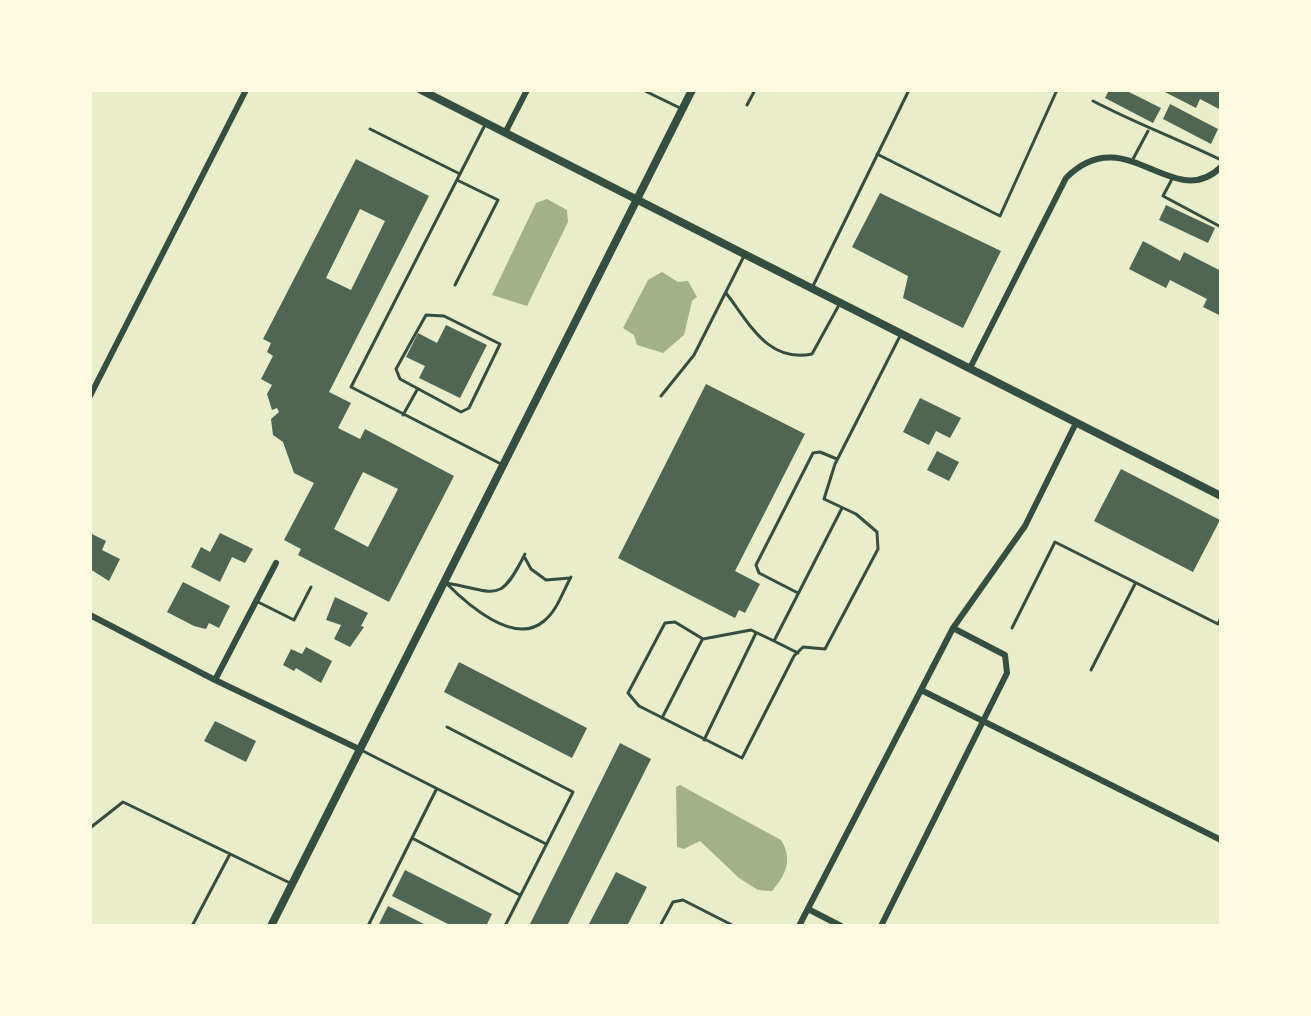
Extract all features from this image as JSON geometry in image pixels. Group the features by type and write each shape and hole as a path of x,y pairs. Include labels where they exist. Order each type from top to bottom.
{"street":[{"path":"90,396 246,90"},
{"path":"421,90 1221,496"},
{"path":"505,133 527,90"},
{"path":"271,926 692,90"},
{"path":"970,368 1066,178 1080,164 1106,157 1133,159 1172,179 1188,182 1213,175 1221,167"},
{"path":"799,926 953,628 1025,526 1076,423"},
{"path":"215,680 276,563"},
{"path":"90,615 215,680 361,750"},
{"path":"881,926 1007,673 1005,655 953,628"},
{"path":"921,690 1221,840"},
{"path":"808,909 841,926"}],"lane":[{"path":"643,90 682,109"},
{"path":"747,105 755,90"},
{"path":"812,288 909,90"},
{"path":"877,154 1000,216 1057,90"},
{"path":"1093,101 1148,130 1165,132 1221,160"},
{"path":"486,123 351,387 504,465"},
{"path":"370,129 460,174"},
{"path":"1133,159 1148,130"},
{"path":"1172,179 1163,196 1221,227"},
{"path":"455,285 498,200 457,180"},
{"path":"661,396 694,355 745,254"},
{"path":"726,293 766,346 795,357 812,354 841,302"},
{"path":"426,315 444,316 500,344 469,408 461,412 417,389 400,379 396,369 426,315"},
{"path":"798,653 751,630 741,635 703,639 675,622 665,623 628,693 639,706 742,758 798,653 803,647 825,649 878,549 877,532 824,499 837,459 902,332"},
{"path":"403,415 417,389"},
{"path":"798,593 759,573 756,565 813,453 820,452 837,459"},
{"path":"774,641 842,508"},
{"path":"1012,628 1055,542 1218,624 1221,618"},
{"path":"525,554 527,564 541,578 552,581 571,577 549,616 528,628 508,625 472,608 446,583 489,592 501,591 512,580 525,554"},
{"path":"1091,670 1136,583"},
{"path":"256,601 294,620 311,587"},
{"path":"704,740 756,633"},
{"path":"662,718 703,639"},
{"path":"447,727 573,792 505,926"},
{"path":"361,750 546,844"},
{"path":"368,926 437,788"},
{"path":"90,828 123,802 292,884"},
{"path":"412,838 520,895"},
{"path":"192,926 230,854"},
{"path":"660,926 673,902 683,900 734,926"}],"shaded area":[{"path":"547,199 567,210 568,222 527,306 492,295 536,203"},
{"path":"662,272 678,282 688,281 697,297 692,301 684,335 663,353 637,345 634,335 623,328 648,280"},
{"path":"680,785 781,840 787,854 786,867 772,891 758,890 739,878 700,841 684,849 677,847 676,787"}],"building":[{"path":"1109,90 1125,90 1161,108 1153,123 1105,98"},
{"path":"1161,90 1221,90 1221,110 1200,99 1196,108"},
{"path":"1170,104 1218,129 1211,144 1163,119"},
{"path":"356,159 429,196 329,392 351,403 338,428 360,439 365,429 454,476 389,602 298,555 301,549 284,540 314,483 294,473 283,442 273,435 271,419 279,412 277,408 272,410 267,394 272,385 261,379 273,356 267,352 271,343 263,339","holes":["360,209 385,221 351,290 326,278","363,472 398,489 368,547 334,529"]},
{"path":"880,193 1001,251 963,328 903,298 908,276 852,247"},
{"path":"1166,205 1215,228 1208,243 1159,220"},
{"path":"1143,241 1180,261 1184,252 1221,271 1221,316 1203,307 1207,299 1170,280 1166,288 1129,269"},
{"path":"446,325 487,345 460,398 419,378 425,366 406,357 418,333 437,343"},
{"path":"706,384 805,434 735,571 760,584 745,613 739,610 735,618 618,558"},
{"path":"920,398 961,418 950,438 936,431 929,445 903,432"},
{"path":"937,451 959,462 949,481 927,470"},
{"path":"1121,469 1220,520 1193,572 1094,521"},
{"path":"90,533 106,541 102,550 120,559 109,581 90,569"},
{"path":"220,533 253,549 245,563 232,557 220,582 191,567 201,547 210,552"},
{"path":"183,582 230,606 219,628 209,623 206,629 194,626 167,612"},
{"path":"335,597 368,613 361,626 364,627 350,647 334,639 341,625 326,620"},
{"path":"306,647 332,661 321,683 296,668 294,671 283,665 291,649 302,654"},
{"path":"459,662 587,728 572,758 444,692"},
{"path":"215,721 256,741 246,762 204,741"},
{"path":"620,743 651,759 567,926 529,926"},
{"path":"405,870 492,914 486,926 452,926 392,896"},
{"path":"616,872 647,887 627,926 588,926"},
{"path":"388,906 428,926 378,926"}]}
